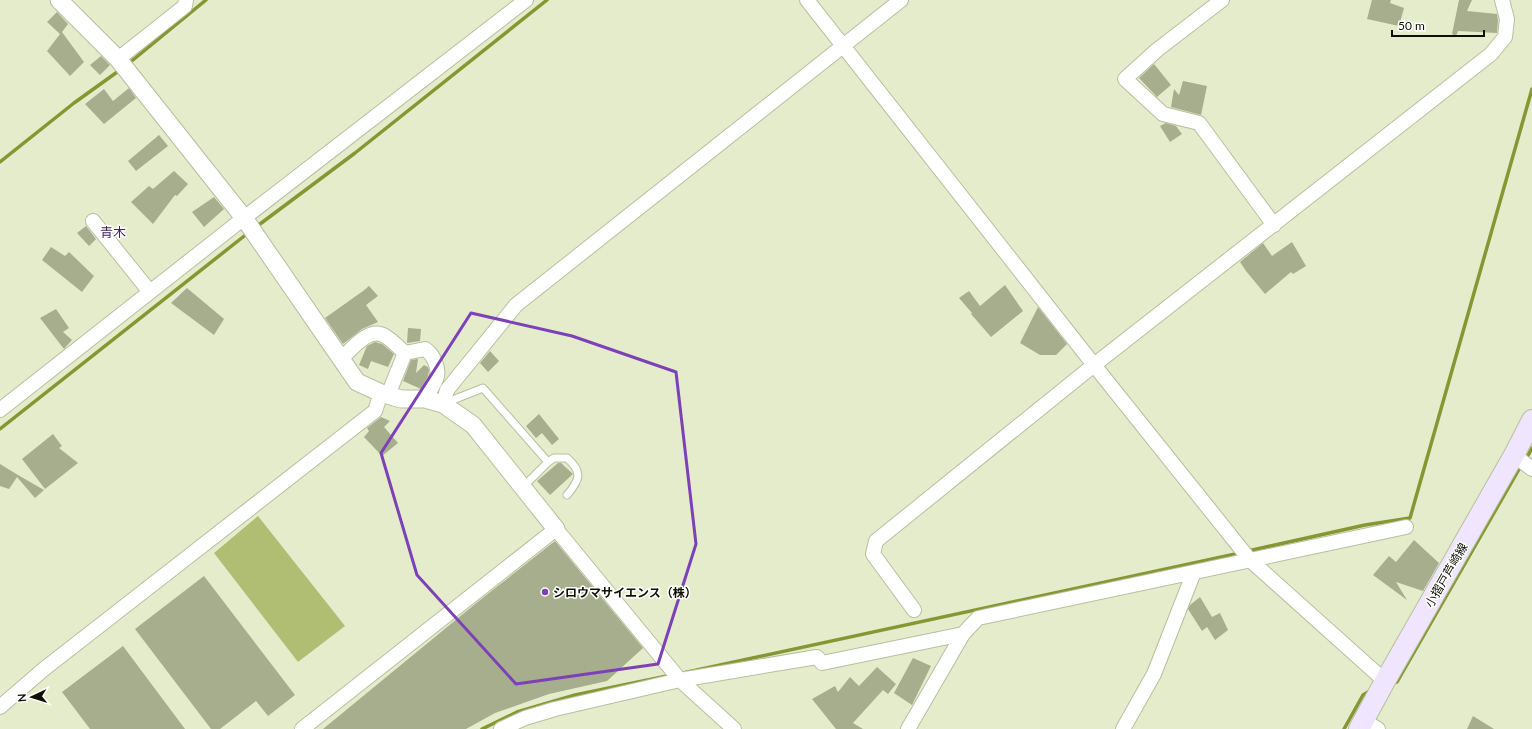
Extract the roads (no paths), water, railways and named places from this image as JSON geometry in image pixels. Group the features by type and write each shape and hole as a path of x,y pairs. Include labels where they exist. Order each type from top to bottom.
{"main road":[{"name":"小摺戸芦崎線","path":"1367,726 1385,680 1514,455 1532,420"}],"street":[{"path":"60,0 118,59 244,218 357,382 384,394 401,399 425,399 443,404 473,425 680,680 734,729"},
{"path":"118,59 185,6 186,0"},
{"path":"0,410 244,218 526,0"},
{"path":"807,0 1094,365 1250,560 1385,680"},
{"path":"443,404 447,390 516,305 900,0"},
{"path":"1222,0 1157,50 1125,79 1163,114 1199,124 1274,224"},
{"path":"914,610 873,554 876,541 1094,365 1490,54 1505,37 1506,19 1502,0"},
{"path":"93,220 150,292"},
{"path":"341,359 368,335 377,332 385,336 404,352 425,349 430,352 435,362 437,376 425,399"},
{"path":"0,707 44,668 375,410 404,352"},
{"path":"1514,455 1532,469"},
{"path":"908,729 964,634 978,618 1406,527"},
{"path":"302,729 556,529"},
{"path":"1123,729 1154,674 1194,572"},
{"path":"501,729 525,718 555,709 680,680 817,657 822,663 964,634"}],"lane":[{"path":"443,404 483,388 548,462"},
{"path":"530,480 554,458 567,458 574,464 578,472 577,483 568,495"}],"waterway":[{"path":"128,64 206,0"},
{"path":"256,227 355,153 547,0"},
{"path":"0,162 74,103 120,70"},
{"path":"1248,551 1365,525 1410,518 1532,89"},
{"path":"0,429 248,233"},
{"path":"1526,459 1532,448"},
{"path":"1392,683 1397,682 1522,464"},
{"path":"683,673 1240,553"},
{"path":"482,729 517,712 575,695 667,676"},
{"path":"1344,729 1363,695 1373,689"}],"place":[{"name":"シロウマサイエンス（株）","path":"545,592"}],"district":[{"name":"青木","path":"113,232"}]}
